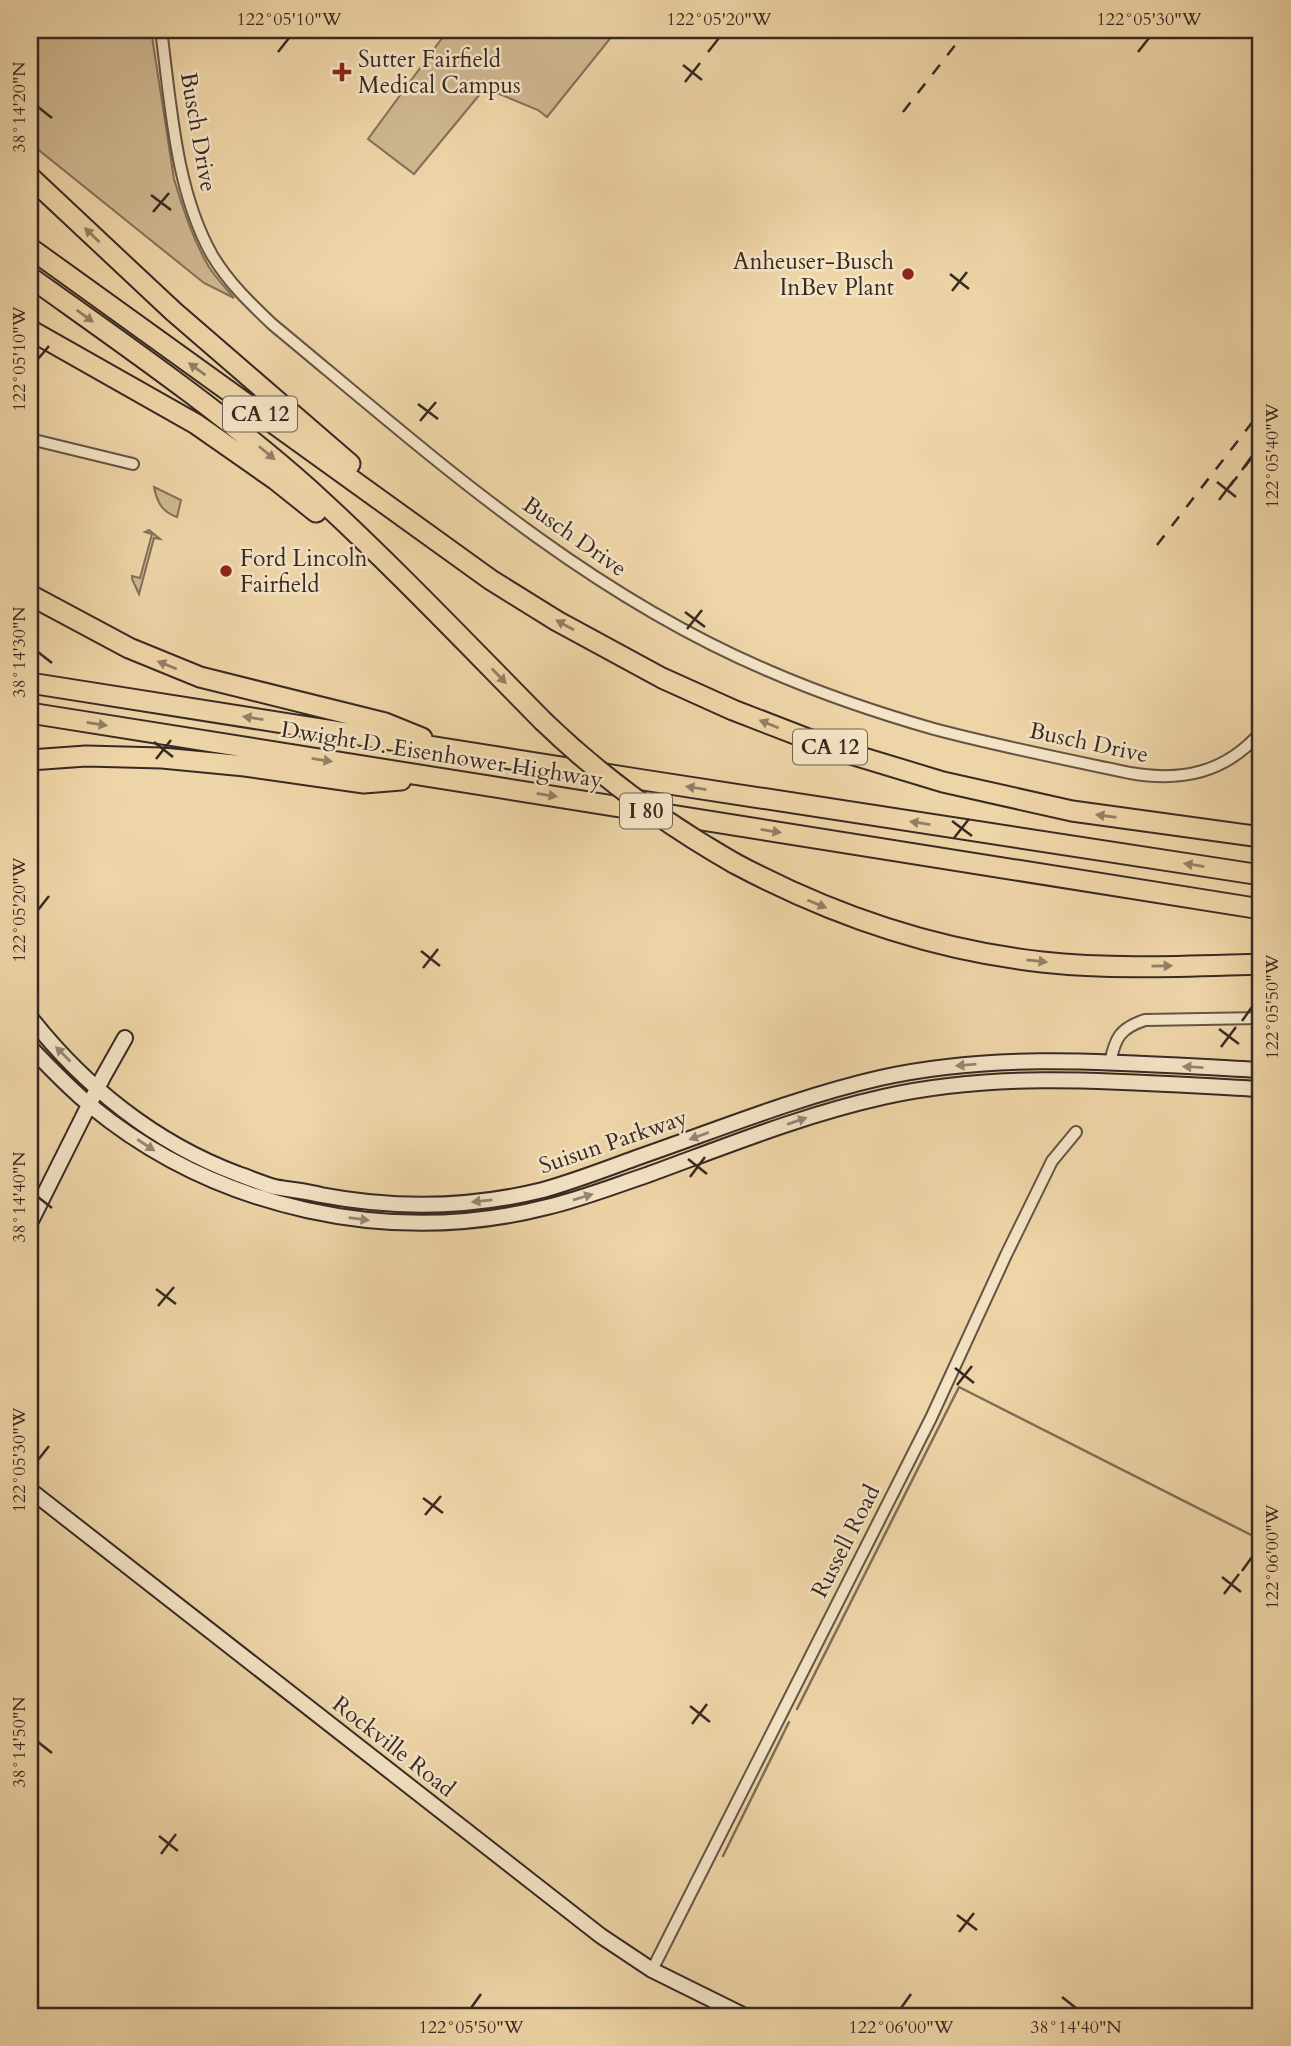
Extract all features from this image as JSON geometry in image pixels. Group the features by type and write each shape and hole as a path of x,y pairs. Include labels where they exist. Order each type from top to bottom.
{"highway":[{"path":"30,177 173,311 272,398 491,580"},
{"name":"CA 12","path":"30,248 491,580 557,621 662,678 733,710 834,749 893,768 995,795 1072,811 1261,837"},
{"name":"CA 12","path":"30,276 189,391 267,453 365,542 543,721 587,761 633,799 734,863 795,895 850,917 916,938 996,956 1128,967 1261,964"},
{"path":"30,330 165,405 230,448 307,505 455,631"},
{"path":"30,595 129,648 176,668 224,684 385,723 415,734 442,749"},
{"name":"Dwight D. Eisenhower Highway","path":"30,683 1261,875"},
{"name":"Dwight D. Eisenhower Highway","path":"30,713 1261,909"},
{"path":"30,760 86,756 149,757 245,766 364,783 435,778"},
{"path":"1198,827 1208,821 1261,825"}],"main road":[{"name":"Suisun Parkway","path":"30,1017 60,1052 120,1109 156,1133 211,1163 274,1186 341,1199 380,1203 432,1205 491,1200 543,1189 803,1099 882,1078 962,1065 1003,1062 1110,1063 1261,1070"},
{"path":"30,1223 125,1038"},
{"name":"Suisun Parkway","path":"30,1047 90,1105 148,1147 173,1161 246,1194 293,1207 338,1217 400,1223 493,1218 549,1207 594,1194 809,1116 925,1089 1042,1080 1261,1089"},
{"name":"Rockville Road","path":"30,1490 601,1936 652,1970 745,2016"}],"street":[{"name":"Busch Drive","path":"161,30 181,171 189,201 209,248 229,279 247,301 272,324 474,490 563,557 669,622 730,653 831,696 934,729 1152,777 1182,776 1210,770 1232,759 1261,732"},
{"path":"30,439 133,464"},
{"path":"1110,1063 1114,1042 1124,1030 1145,1020 1261,1018"},
{"name":"Russell Road","path":"652,1970 931,1418 1052,1161 1076,1132"}],"shaded area":[{"path":"30,30 151,30 177,190 203,257 234,298 204,283 30,143"},
{"path":"448,30 617,30 547,117 538,110 485,88 414,174 368,139"},
{"path":"154,487 181,500 177,517 161,506"},
{"path":"149,530 160,539 154,538 139,594 132,576 140,578 152,534 145,532"}],"waterway":[{"path":"797,1709 959,1387 1261,1540"},
{"path":"723,1856 789,1722"}],"railway":[{"path":"903,112 967,30"},
{"path":"1157,545 1261,411"},
{"path":"1230,486 1261,446"}],"place":[{"name":"Sutter Fairfield Medical Campus","path":"342,72"},
{"name":"Anheuser-Busch InBev Plant","path":"908,274"},
{"name":"Ford Lincoln Fairfield","path":"226,571"}]}
